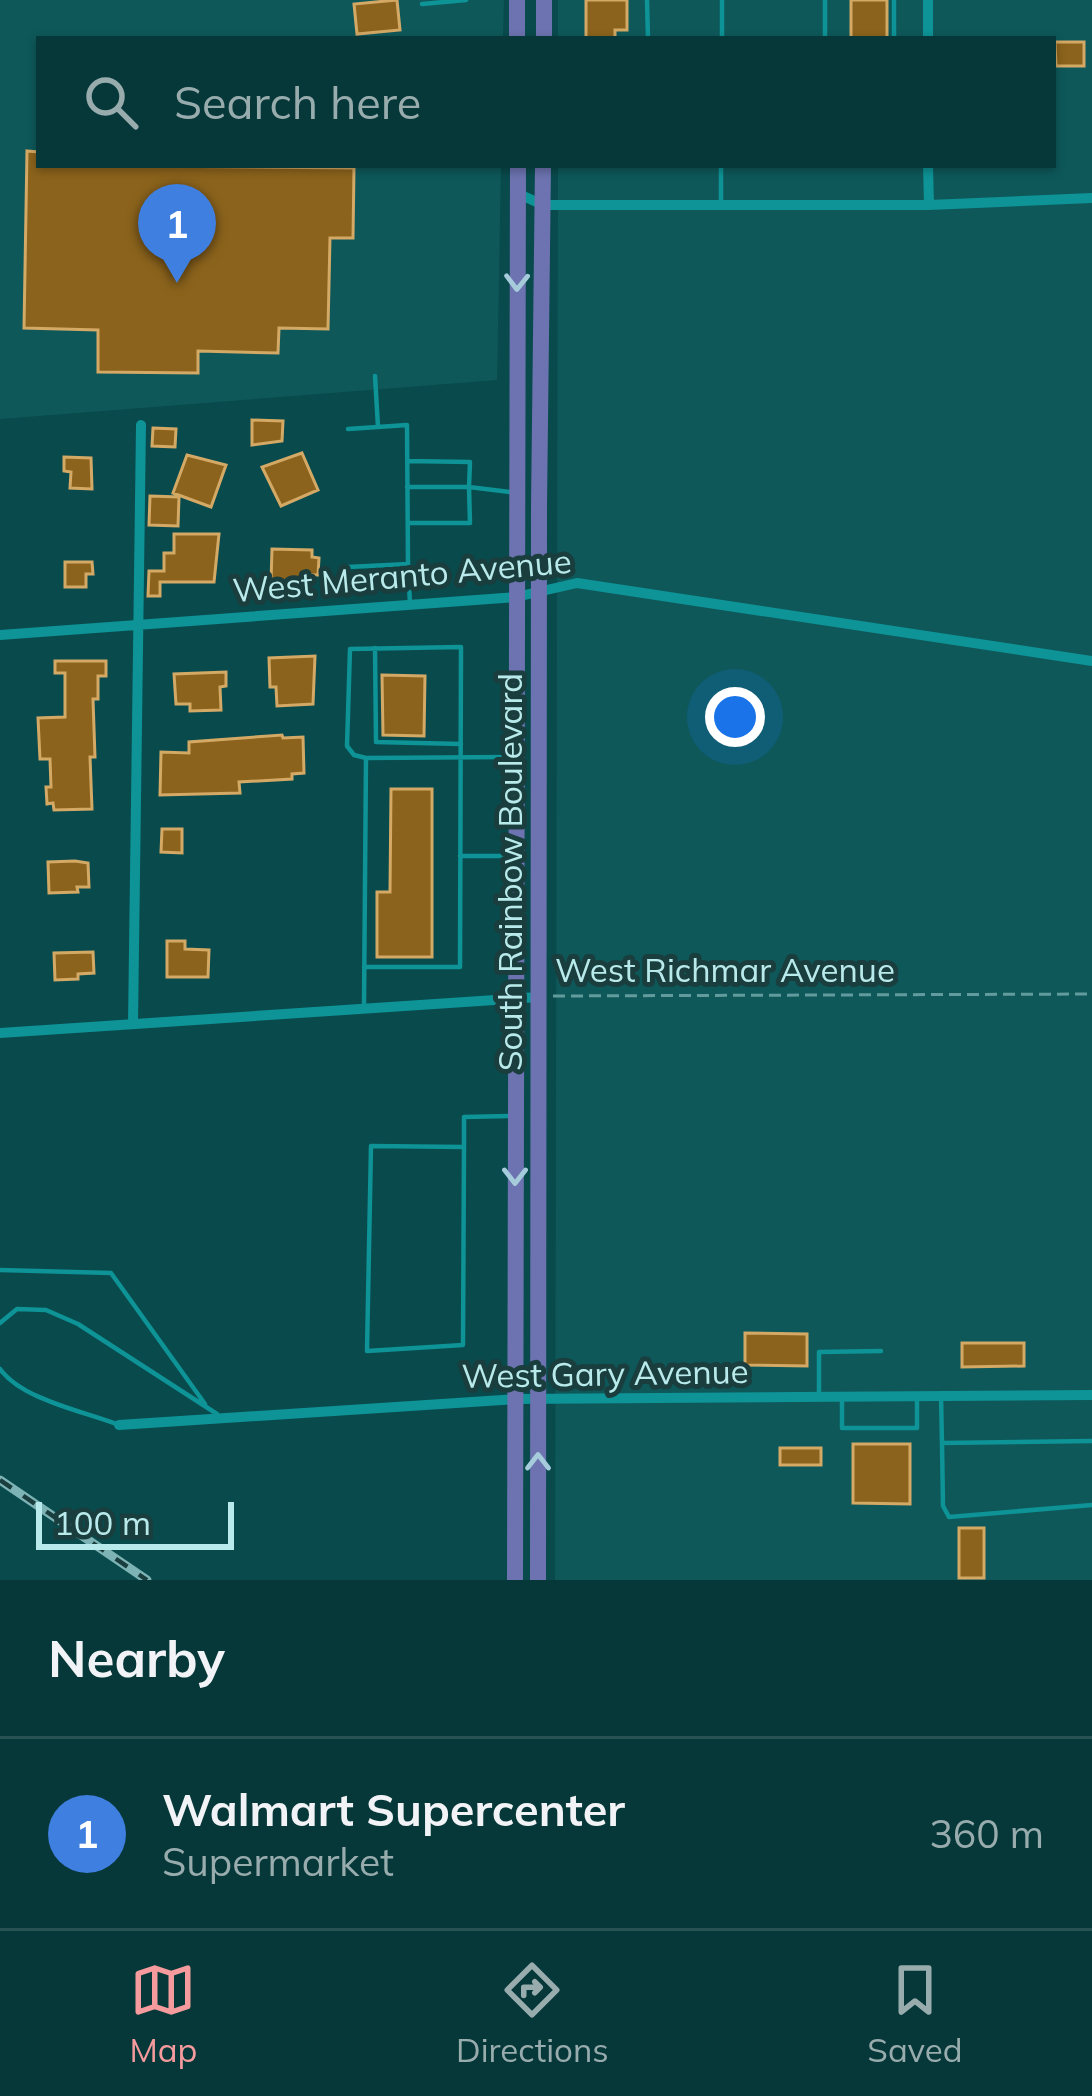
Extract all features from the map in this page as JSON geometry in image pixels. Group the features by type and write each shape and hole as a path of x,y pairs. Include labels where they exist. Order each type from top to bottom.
{"main road":[{"path":"518,0 518,36"},
{"path":"544,0 544,36"},
{"name":"South Rainbow Boulevard","path":"515,1580 518,168"},
{"name":"South Rainbow Boulevard","path":"538,1580 543,168"}],"street":[{"path":"928,0 928,36"},
{"path":"928,168 929,205"},
{"path":"518,194 543,205 929,205 1092,198"},
{"path":"133,1024 141,425"},
{"name":"West Meranto Avenue","path":"0,635 516,597 577,583 1092,661"},
{"name":"West Richmar Avenue","path":"0,1033 539,997"},
{"name":"West Gary Avenue","path":"119,1425 515,1399 1092,1395"}],"lane":[{"path":"422,4 466,0"},
{"path":"647,0 648,36"},
{"path":"722,0 722,36"},
{"path":"825,0 825,36"},
{"path":"894,0 894,36"},
{"path":"721,168 721,205"},
{"path":"375,376 378,427"},
{"path":"348,429 407,425 410,604"},
{"path":"407,461 470,462 470,523 408,523"},
{"path":"407,487 516,492"},
{"path":"348,567 408,564"},
{"path":"364,967 460,967 460,758 461,647 350,649 347,746 353,755 366,758 460,758 516,757"},
{"path":"375,648 376,742 461,744"},
{"path":"364,1008 366,758"},
{"path":"460,856 515,856"},
{"path":"464,1147 371,1146 367,1351 463,1345 464,1147 464,1117 515,1116"},
{"path":"0,1270 111,1273 205,1404"},
{"path":"0,1323 17,1309 62,1316 222,1418"},
{"path":"819,1396 819,1352 881,1351"},
{"path":"0,1369 10,1381 34,1393 119,1425"},
{"path":"842,1396 842,1428 916,1428 917,1396"},
{"path":"941,1396 943,1506 949,1517 1092,1505"},
{"path":"942,1443 1092,1441"}],"path":[{"name":"West Richmar Avenue","path":"539,997 1092,994"}],"shaded area":[{"path":"0,0 504,0 503,36 36,36 36,168 501,168 497,380 0,419"},
{"path":"558,0 1092,0 1092,1580 555,1580 558,168 1056,168 1056,36 558,36"}],"building":[{"path":"397,0 400,30 357,34 354,4"},
{"path":"586,0 627,0 627,30 615,30 615,36 586,36"},
{"path":"851,0 887,0 887,36 851,36"},
{"path":"1056,42 1084,42 1084,66 1056,66"},
{"path":"27,151 36,152 36,168 354,168 353,238 330,238 328,329 279,328 278,353 198,351 198,373 98,372 98,330 24,328"},
{"path":"252,420 283,421 282,441 252,445"},
{"path":"153,428 176,429 175,447 152,446"},
{"path":"302,453 318,490 281,506 262,467"},
{"path":"187,455 226,465 211,507 173,493"},
{"path":"64,457 91,458 92,489 70,488 71,472 64,471"},
{"path":"150,496 179,497 178,526 149,525"},
{"path":"174,534 219,534 214,582 160,582 160,596 148,596 149,571 164,571 164,553 174,553"},
{"path":"272,549 312,550 312,557 319,558 318,575 312,575 312,583 271,582"},
{"path":"65,562 92,562 93,574 86,574 86,587 65,587"},
{"path":"315,656 313,704 277,706 276,687 270,687 269,658"},
{"path":"55,661 106,661 106,676 98,676 98,699 93,699 92,809 54,810 53,803 47,804 50,759 40,759 38,718 65,717 65,673 55,673"},
{"path":"226,672 226,686 220,687 221,710 190,711 190,704 176,704 174,674"},
{"path":"382,675 425,676 424,736 383,735"},
{"path":"303,737 304,773 292,774 292,779 239,782 240,793 160,795 161,752 189,753 189,742"},
{"path":"391,789 432,789 432,957 377,957 377,892 390,892"},
{"path":"162,829 182,829 182,853 161,852"},
{"path":"48,862 88,863 89,887 49,893"},
{"path":"167,941 185,941 185,949 209,950 208,977 167,977"},
{"path":"93,952 94,973 55,980 54,953"},
{"path":"745,1333 807,1334 807,1366 745,1365"},
{"path":"962,1343 1024,1343 1024,1366 962,1367"},
{"path":"853,1444 910,1444 910,1504 853,1503"},
{"path":"780,1448 821,1448 821,1465 780,1465"},
{"path":"959,1528 984,1528 984,1578 959,1578"}],"railway":[{"path":"0,1480 147,1580"}],"place":[{"name":"Walmart Supercenter","path":"177,283"}]}
